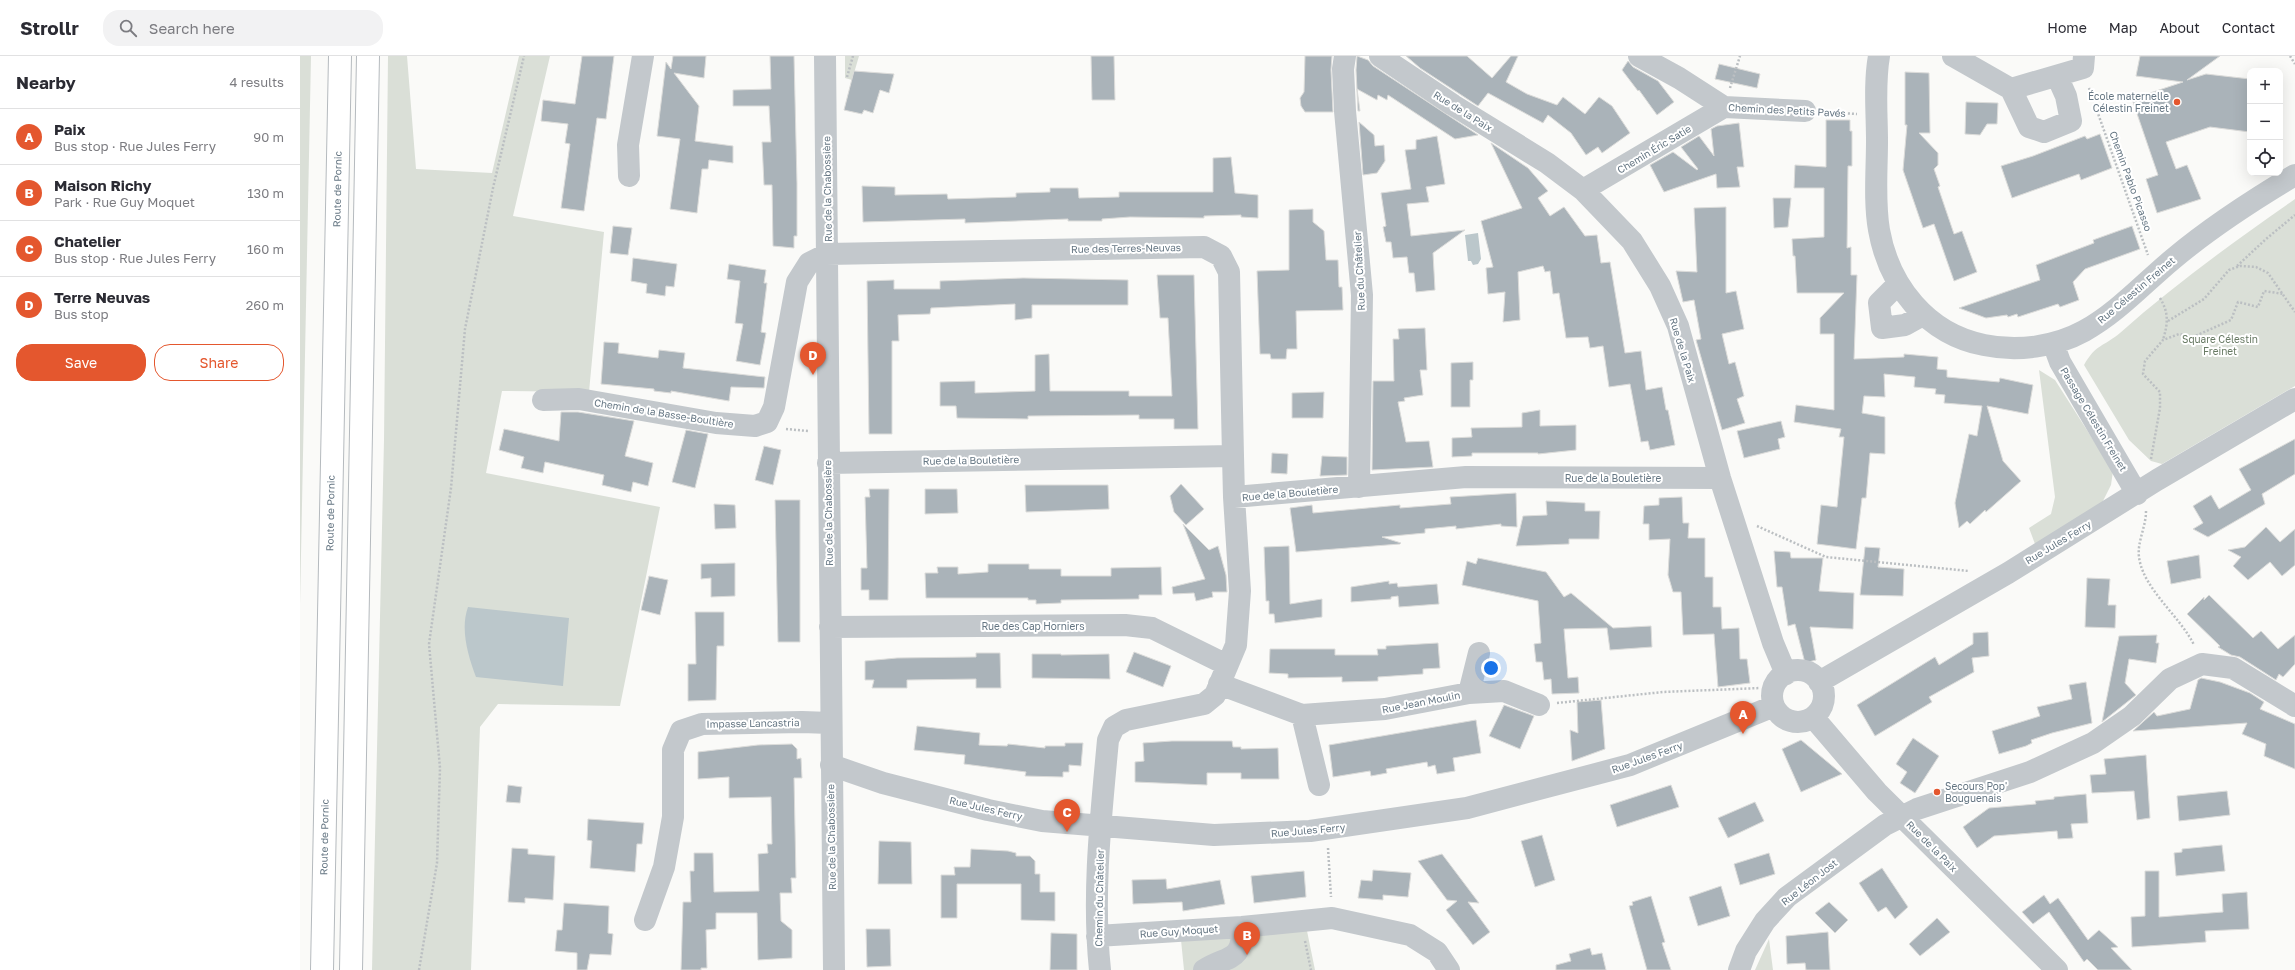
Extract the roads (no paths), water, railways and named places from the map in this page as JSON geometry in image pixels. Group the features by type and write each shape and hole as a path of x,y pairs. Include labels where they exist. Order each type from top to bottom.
{"main road":[{"name":"Route de Pornic","path":"322,970 340,56"},
{"path":"351,970 368,56"}],"street":[{"path":"629,176 628,144 643,56"},
{"name":"Rue de la Chabossière","path":"825,56 828,254 827,433 834,970"},
{"name":"Rue du Châtelier","path":"1345,56 1345,111 1362,295 1359,487"},
{"name":"Rue de la Paix","path":"1380,56 1453,105 1547,163 1583,190 1632,241 1660,286 1678,326 1720,478 1773,643 1778,689"},
{"name":"Chemin des Petits Pavés","path":"1639,56 1679,78 1724,107 1805,112"},
{"name":"Rue Célestin Freinet","path":"1879,56 1877,115 1877,204 1879,230 1898,284 1923,314 1945,331 1973,343 2003,348 2036,347 2053,343 2085,331 2109,315 2173,259 2259,197 2295,174"},
{"path":"1953,56 2011,89 2029,127 2044,132 2071,121 2066,96 2057,76"},
{"path":"2011,89 2057,76 2083,62"},
{"name":"Chemin Éric Satie","path":"1583,190 1724,107"},
{"name":"Rue des Terres-Neuvas","path":"828,254 1204,247 1221,256 1229,272 1233,456"},
{"name":"Chemin de la Basse-Boultière","path":"543,400 579,399 716,423 755,426 767,422 774,408 797,282 809,263 828,254"},
{"path":"1898,284 1879,303 1882,328 1905,325 1923,314"},
{"name":"Passage Célestin Freinet","path":"2053,343 2060,362 2142,501"},
{"name":"Rue Jules Ferry","path":"1819,682 1993,581 2142,501 2157,480 2295,399"},
{"name":"Rue de la Bouletière","path":"828,463 1233,456 1234,497 1466,477 1720,478"},
{"name":"Chemin du Châtelier","path":"1100,970 1097,936 1100,826 1108,740 1114,727 1126,720 1204,704 1215,695 1236,645 1240,591 1234,497"},
{"name":"Rue des Cap Horniers","path":"830,627 1125,625 1152,628 1223,674"},
{"name":"Rue Jean Moulin","path":"1469,692 1479,653"},
{"name":"Rue Léon Jost","path":"1739,970 1746,951 1765,921 1787,897 1885,825 1917,809 2030,772 2093,743 2132,716 2170,679 2202,664 2234,668 2295,706"},
{"path":"1795,671 1806,672 1819,682 1824,692 1823,704 1813,717 1801,722 1792,721 1781,715 1778,689 1795,671"},
{"name":"Rue Jean Moulin","path":"1223,674 1302,714 1386,710 1469,692 1504,691 1539,705"},
{"name":"Rue Jules Ferry","path":"831,765 883,783 988,810 1042,821 1214,835 1327,830 1467,808 1630,765 1778,689"},
{"path":"1302,714 1319,786"},
{"name":"Rue de la Paix","path":"1813,717 1851,763 1902,816 2057,970"},
{"name":"Impasse Lancastria","path":"645,920 664,867 673,817 673,750 681,731 702,724 802,722 830,723"},
{"name":"Rue Guy Moquet","path":"1097,936 1242,927 1332,918 1410,935 1437,952 1449,970"},
{"path":"1204,970 1229,960 1239,951 1242,941 1242,927"}],"place":[{"name":"École maternelle Célestin Freinet","path":"2177,102"},
{"name":"Terre Neuvas","path":"813,375"},
{"name":"Paix","path":"1743,734"},
{"name":"Secours Pop' Bouguenais","path":"1937,792"},
{"name":"Chatelier","path":"1067,832"},
{"name":"Maison Richy","path":"1247,955"}],"park label":[{"name":"Square Célestin Freinet","path":"2220,344"}]}
